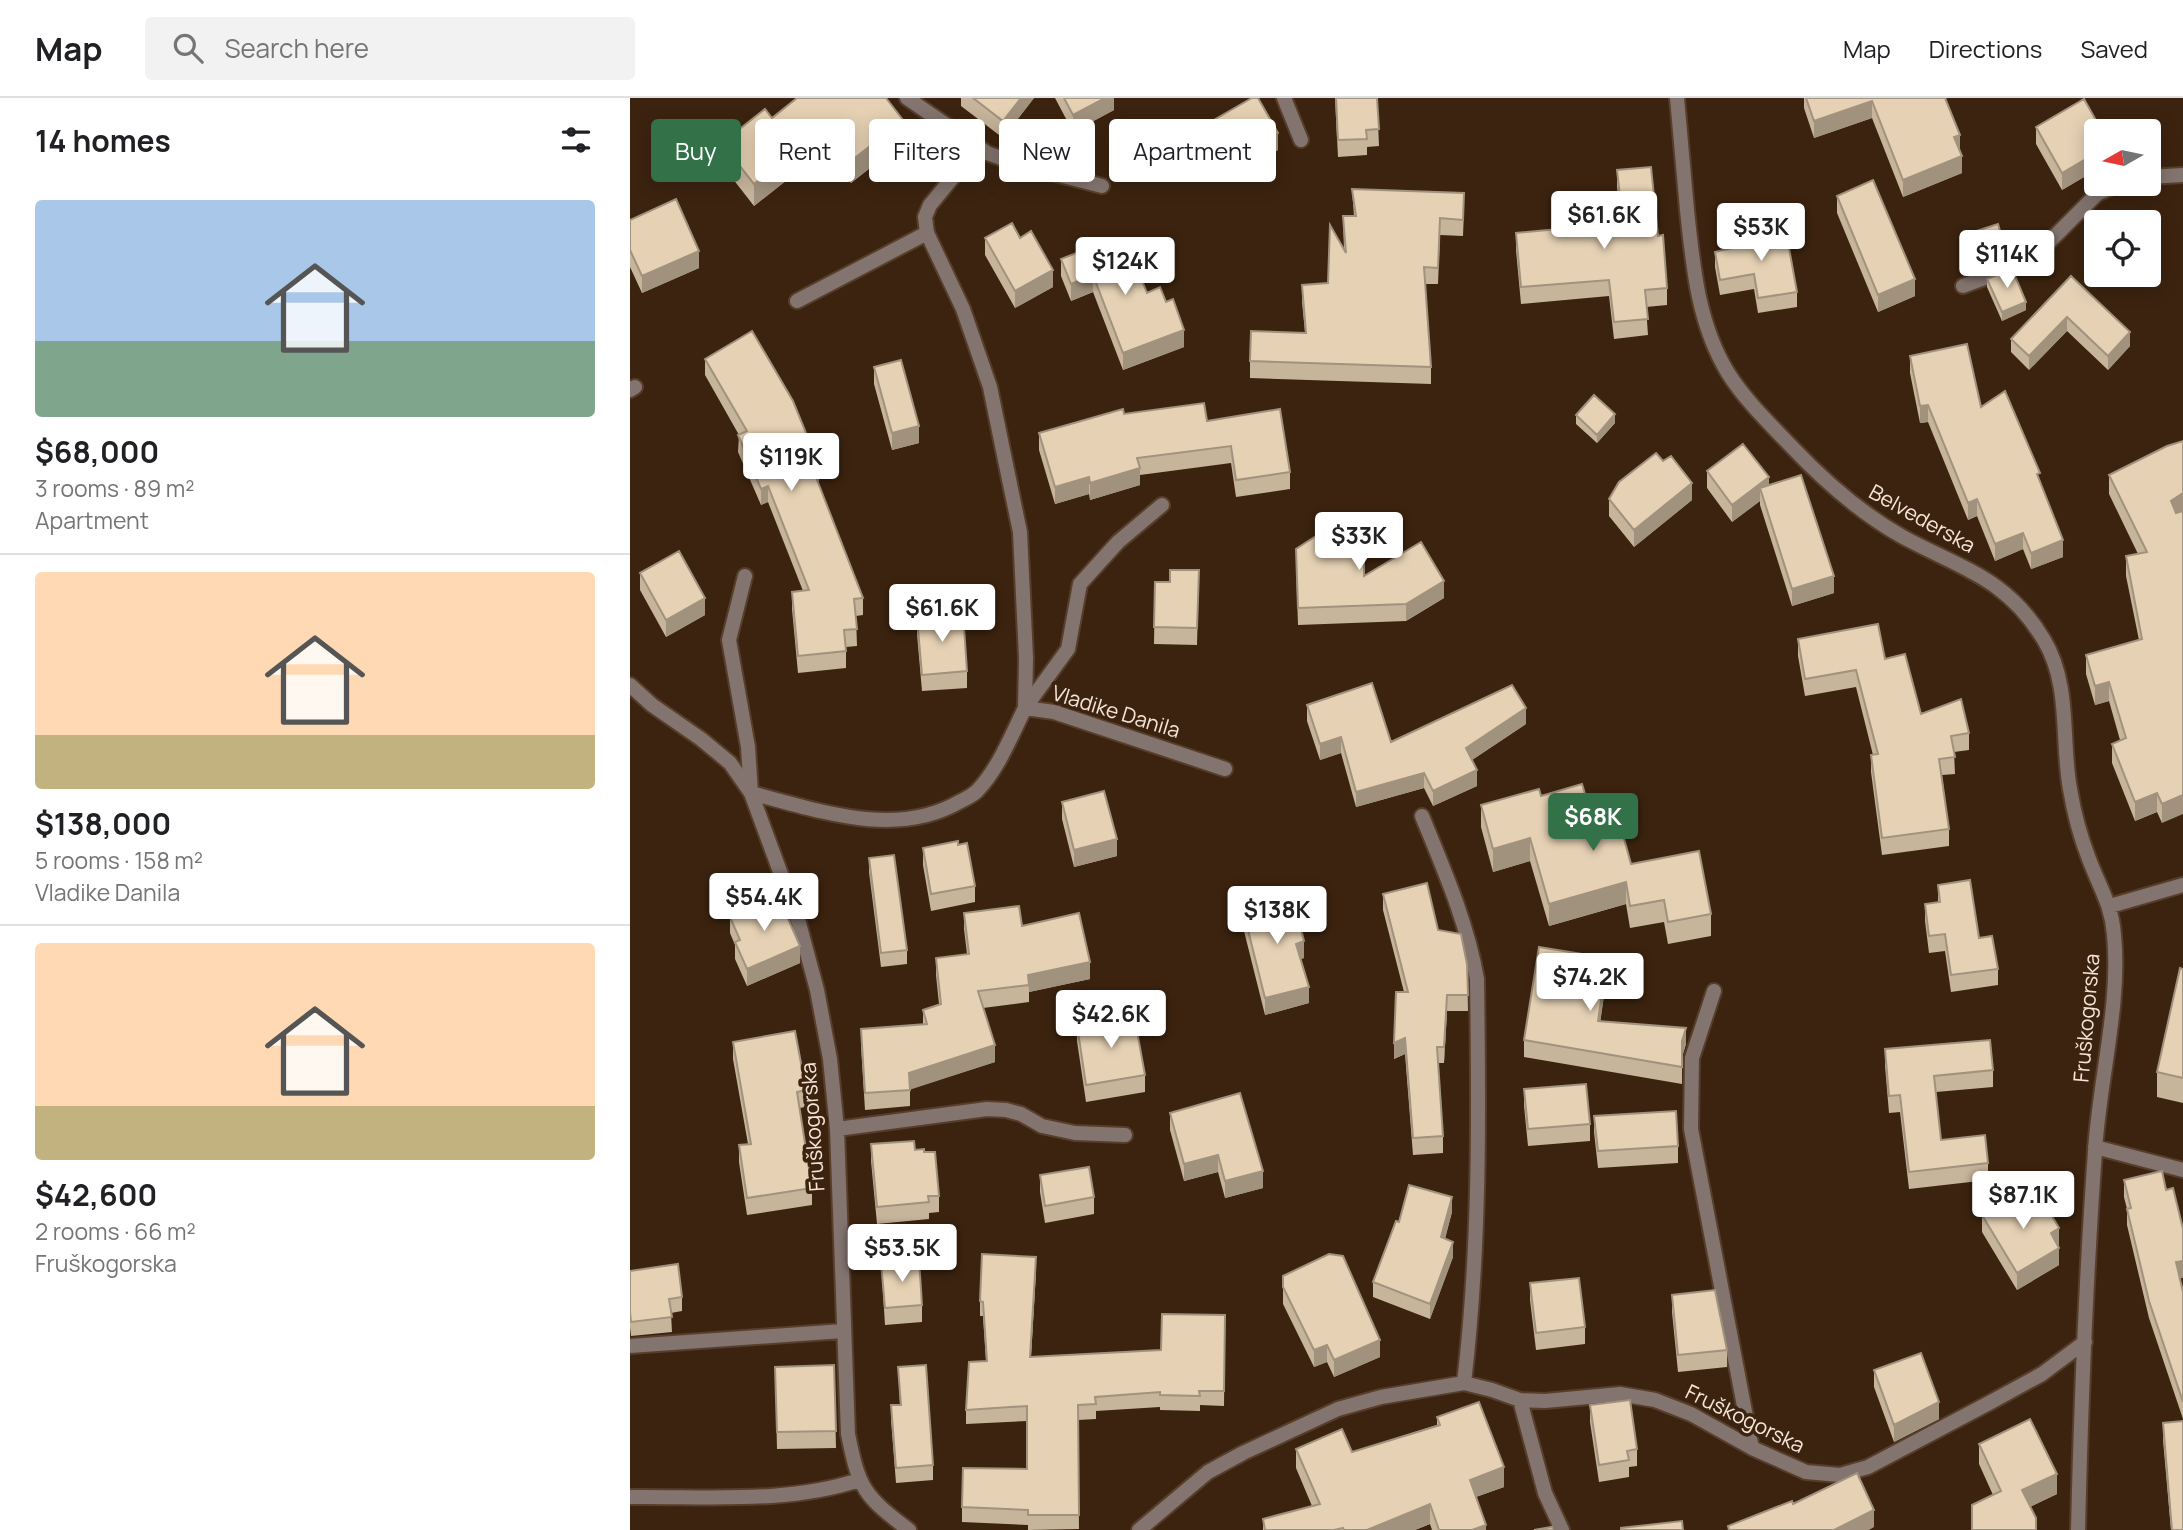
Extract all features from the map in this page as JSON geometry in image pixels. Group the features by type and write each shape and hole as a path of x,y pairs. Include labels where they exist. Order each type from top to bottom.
{"street":[{"path":"1284,98 1301,140"},
{"name":"Belvederska","path":"1677,98 1692,262 1698,298 1708,330 1728,373 1757,411 1827,484 1858,509 1902,537 1987,578 2020,606 2046,642 2060,681 2066,723 2069,784 2076,820 2089,859 2110,906"},
{"path":"911,99 938,119"},
{"path":"985,151 1017,164 1102,186"},
{"path":"2161,176 2183,174"},
{"path":"949,182 930,205 925,217 927,233 963,309 993,399 1020,533 1026,658 1025,708"},
{"path":"1963,285 2014,267 2037,254 2095,196"},
{"path":"797,301 927,233"},
{"path":"1025,708 1068,649 1080,584 1118,542 1162,505"},
{"path":"745,576 729,640 748,747 751,793"},
{"path":"630,685 652,705 730,763 751,793"},
{"name":"Vladike Danila","path":"751,793 837,816 879,820 917,817 945,810 975,793 997,765 1025,708 1054,712 1225,769"},
{"name":"Fruškogorska","path":"751,793 799,923 817,990 830,1059 837,1129 848,1434 855,1470 867,1496 909,1530"},
{"path":"1422,816 1459,905 1477,979 1478,1203 1473,1306 1464,1383"},
{"path":"2110,906 2183,885"},
{"name":"Fruškogorska","path":"2078,1530 2095,1147 2115,976 2115,937 2110,906"},
{"path":"1714,991 1692,1058 1691,1129 1752,1448"},
{"path":"837,1129 987,1110 1006,1110 1021,1114 1042,1126 1075,1133 1125,1135"},
{"path":"2095,1147 2183,1170"},
{"path":"630,1346 844,1331"},
{"name":"Fruškogorska","path":"1139,1530 1208,1472 1338,1409 1381,1396 1464,1383 1520,1401 1620,1394 1655,1400 1691,1414 1752,1448 1806,1472 1840,1475 1868,1467 2042,1374 2085,1342"},
{"path":"1520,1401 1545,1493 1562,1530"},
{"path":"630,1497 779,1495 837,1487 859,1480"}],"building":[{"path":"797,98 886,98 902,119 869,119 869,147 855,158 855,119 755,119 757,182 754,184 741,167 741,128 765,109 772,118"},
{"path":"973,98 1021,98 1005,119 1000,119"},
{"path":"1064,98 1105,98 1073,115"},
{"path":"1252,98 1258,98 1270,119 1215,119"},
{"path":"1336,98 1377,98 1379,129 1366,130 1367,139 1338,140"},
{"path":"1806,98 1945,98 1960,135 1954,137 1962,156 1903,180 1872,101 1814,121"},
{"path":"2084,99 2095,119 2084,119 2084,160 2062,173 2036,127"},
{"path":"1651,167 1658,236 1663,235 1667,288 1645,290 1648,319 1614,322 1609,280 1521,287 1516,233 1623,223 1617,170"},
{"path":"1873,180 1915,279 1878,295 1837,196"},
{"path":"1352,189 1464,193 1463,220 1440,218 1438,268 1424,267 1431,367 1250,361 1251,331 1306,333 1302,285 1328,283 1330,225 1346,253 1343,216 1356,216"},
{"path":"676,199 699,251 642,276 630,250 630,220"},
{"path":"1012,223 1020,238 1031,231 1053,270 1015,291 985,238"},
{"path":"1998,224 2006,251 1970,265 1961,236"},
{"path":"1785,226 1797,292 1758,298 1754,274 1720,280 1715,252 1750,244 1748,233"},
{"path":"1113,239 1126,272 1137,268 1147,293 1160,287 1166,302 1173,299 1184,330 1123,353 1093,275 1071,284 1061,259"},
{"path":"2012,269 2026,302 2002,312 1987,279"},
{"path":"2071,276 2130,332 2108,356 2067,317 2029,356 2011,339"},
{"path":"752,331 793,401 819,465 812,467 863,598 854,599 857,629 844,630 846,651 798,656 792,592 809,590 768,486 761,489 738,435 747,431 705,359"},
{"path":"1967,344 1981,407 2005,391 2040,473 2037,474 2063,540 2031,553 2023,533 1995,544 1977,499 1968,503 1928,405 1920,406 1910,356"},
{"path":"901,360 919,426 892,433 874,367"},
{"path":"1594,395 1615,414 1597,435 1576,415"},
{"path":"1204,403 1207,421 1280,409 1290,472 1236,480 1231,446 1137,458 1140,468 1090,483 1089,477 1055,487 1039,433 1123,409 1124,414"},
{"path":"2183,441 2183,493 2171,501 2176,513 2183,511 2183,795 2162,804 2157,793 2135,802 2112,744 2126,738 2109,682 2095,686 2086,655 2142,639 2126,556 2147,552 2109,475 2167,446"},
{"path":"1743,444 1769,477 1732,505 1707,471"},
{"path":"1656,453 1663,461 1671,456 1692,483 1634,530 1609,499 1619,482"},
{"path":"1801,475 1834,576 1792,589 1760,488"},
{"path":"1336,523 1364,525 1364,576 1421,542 1444,581 1406,604 1298,608 1296,549"},
{"path":"679,551 705,598 666,620 640,573"},
{"path":"1170,570 1199,570 1197,628 1154,627 1155,582 1170,582"},
{"path":"963,613 967,671 922,675 917,617"},
{"path":"1878,624 1885,659 1905,654 1921,714 1961,699 1969,733 1951,736 1955,757 1939,759 1949,829 1882,838 1871,755 1878,754 1856,670 1805,679 1798,639"},
{"path":"1372,683 1391,742 1512,685 1526,708 1466,748 1477,770 1433,791 1424,773 1356,792 1341,737 1320,744 1307,705"},
{"path":"1582,784 1593,820 1617,813 1631,864 1699,851 1711,914 1668,922 1664,900 1630,906 1626,882 1549,904 1530,838 1493,849 1481,805 1539,789 1541,796"},
{"path":"1104,791 1117,839 1074,850 1062,802"},
{"path":"958,841 958,845 967,843 975,886 931,894 923,848"},
{"path":"894,855 907,950 881,953 869,858"},
{"path":"1970,880 1979,938 1992,936 1998,969 1951,975 1945,934 1929,936 1925,904 1940,902 1938,885"},
{"path":"1427,883 1438,930 1461,934 1467,964 1468,995 1447,995 1444,1047 1437,1047 1443,1136 1413,1138 1405,1038 1394,1043 1396,992 1408,992 1383,894"},
{"path":"778,896 800,946 747,969 735,942 740,940 730,917"},
{"path":"1293,897 1304,941 1296,944 1309,987 1265,998 1243,910"},
{"path":"1019,906 1022,926 1079,913 1090,962 1028,975 1029,985 978,991 995,1045 909,1073 910,1090 865,1093 861,1029 927,1024 923,1010 941,1004 936,958 969,954 964,913"},
{"path":"1539,947 1607,958 1598,1021 1686,1028 1682,1041 1682,1067 1524,1040"},
{"path":"2180,968 2183,969 2183,1078 2157,1072"},
{"path":"1134,1015 1145,1075 1086,1085 1077,1025"},
{"path":"795,1031 806,1090 797,1092 812,1188 747,1198 739,1145 751,1144 733,1042"},
{"path":"1990,1040 1993,1070 1934,1076 1941,1140 1985,1135 1988,1163 1909,1172 1900,1095 1889,1096 1885,1049"},
{"path":"1586,1084 1590,1124 1528,1129 1524,1089"},
{"path":"1240,1093 1263,1171 1225,1181 1218,1155 1184,1164 1170,1113"},
{"path":"1676,1111 1678,1146 1598,1151 1594,1116"},
{"path":"914,1141 915,1150 935,1152 939,1196 928,1196 929,1202 877,1207 871,1144"},
{"path":"1089,1167 1094,1197 1045,1206 1040,1175"},
{"path":"2162,1171 2166,1190 2173,1188 2183,1229 2183,1261 2176,1262 2183,1292 2183,1402 2149,1301 2127,1209 2131,1208 2124,1180"},
{"path":"1409,1185 1452,1197 1441,1237 1453,1242 1430,1304 1373,1282 1396,1221 1399,1222"},
{"path":"2025,1190 2037,1211 2046,1206 2059,1228 2051,1233 2059,1248 2017,1273 1982,1215"},
{"path":"982,1254 1036,1257 1030,1357 1161,1350 1162,1314 1225,1315 1224,1391 1199,1391 1200,1396 1160,1395 1160,1392 1095,1397 1096,1404 1078,1405 1079,1515 1028,1515 1028,1510 962,1507 963,1468 1027,1469 1027,1406 966,1410 969,1362 987,1361 983,1302 980,1301"},
{"path":"1329,1254 1343,1256 1380,1340 1334,1360 1327,1345 1314,1350 1283,1287 1283,1276"},
{"path":"919,1260 922,1305 885,1308 881,1262"},
{"path":"678,1264 682,1297 669,1299 672,1317 631,1322 630,1271"},
{"path":"1579,1278 1585,1327 1536,1333 1530,1283"},
{"path":"1715,1290 1727,1350 1678,1355 1672,1295"},
{"path":"1921,1353 1939,1402 1894,1425 1874,1370"},
{"path":"834,1365 836,1431 777,1432 775,1367"},
{"path":"926,1365 933,1465 896,1468 891,1405 901,1405 898,1367"},
{"path":"1630,1400 1637,1449 1627,1451 1629,1460 1599,1465 1590,1405"},
{"path":"1479,1402 1504,1467 1470,1480 1486,1525 1472,1530 1439,1530 1430,1504 1367,1530 1265,1530 1263,1519 1320,1504 1296,1449 1342,1429 1352,1452 1440,1425 1437,1417"},
{"path":"2030,1419 2057,1474 2022,1490 2036,1518 2036,1530 1972,1530 1972,1505 2001,1491 1979,1444"},
{"path":"2183,1421 2183,1530 2172,1530 2163,1423"},
{"path":"1857,1473 1874,1510 1834,1530 1729,1530 1728,1526 1792,1501 1793,1504"},
{"path":"1682,1521 1683,1530 1621,1530 1621,1528"}]}
